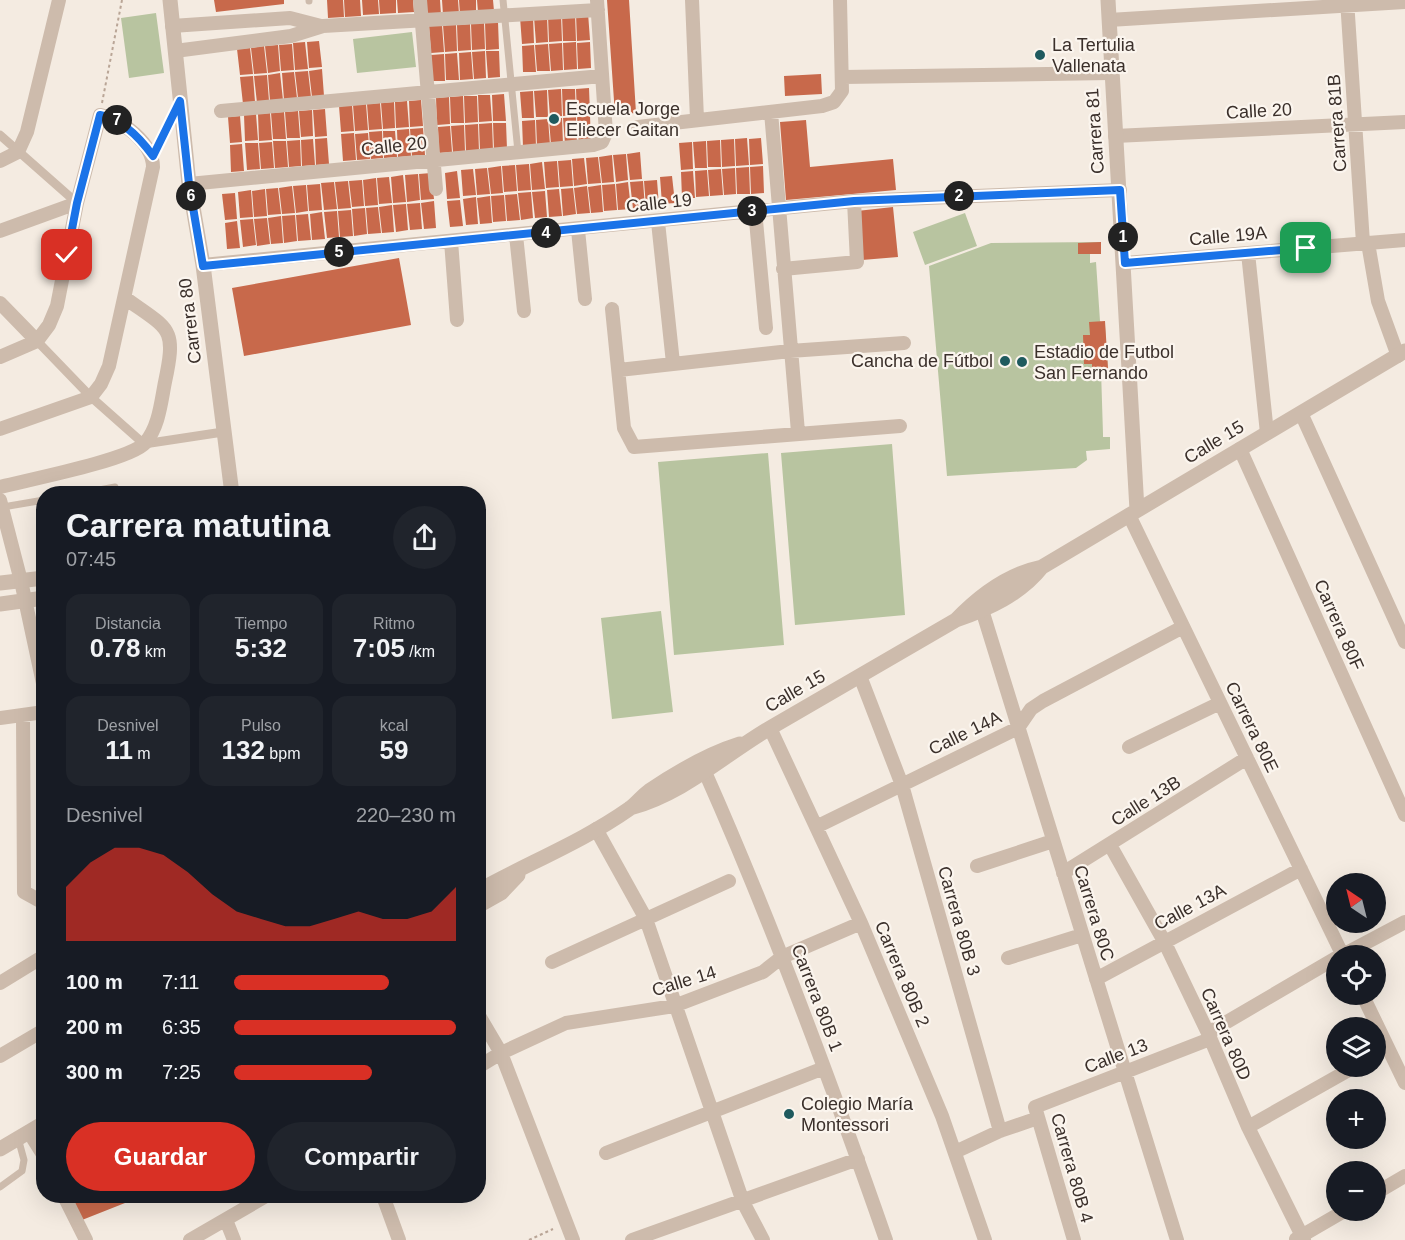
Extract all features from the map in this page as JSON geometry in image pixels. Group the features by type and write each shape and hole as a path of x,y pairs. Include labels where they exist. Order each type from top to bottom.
{"street":[{"path":"0,161 18,152 27,132 59,0"},
{"name":"Carrera 80","path":"170,0 189,184 203,266 231,486"},
{"path":"420,0 435,189"},
{"path":"692,0 697,119"},
{"path":"638,127 822,106 834,102 842,91 843,77 840,0"},
{"name":"Carrera 81","path":"1108,0 1110,73 1125,263 1133,513"},
{"path":"1109,20 1347,3 1405,2"},
{"name":"Carrera 81B","path":"1347,3 1354,125 1366,243 1378,301 1401,354"},
{"path":"175,51 291,36 323,26 505,15 597,5 602,76 221,111"},
{"path":"172,26 290,18 323,26"},
{"path":"843,77 1110,73"},
{"name":"Calle 20","path":"189,184 593,145 602,142 606,133 602,76"},
{"path":"771,112 798,432"},
{"path":"0,357 37,341 50,325 57,306 77,203 100,115 114,118 145,145 153,156 109,366 101,384 91,397 0,429"},
{"name":"Calle 20","path":"1115,136 1405,122"},
{"path":"0,135 77,203"},
{"name":"Calle 19","path":"203,266 658,222 778,207 854,201 1120,190"},
{"path":"783,269 857,262 854,201"},
{"path":"0,231 77,203"},
{"path":"755,210 766,328"},
{"path":"658,222 673,363"},
{"path":"578,230 585,299"},
{"path":"516,235 524,311"},
{"name":"Calle 19A","path":"1125,263 1405,240"},
{"path":"451,241 457,320"},
{"path":"1248,253 1267,433"},
{"path":"125,298 164,328 169,334 173,348 156,424 144,444"},
{"path":"0,303 91,397 144,444"},
{"path":"612,309 624,428 634,447 798,432 900,426"},
{"path":"619,370 790,351 904,343"},
{"name":"Calle 15","path":"630,808 653,802 705,772 748,741 980,604 1029,583 1042,567 1401,354"},
{"path":"1301,413 1405,642"},
{"path":"0,487 123,455 144,444 223,432"},
{"name":"Carrera 80F","path":"1240,449 1404,809"},
{"path":"1,503 36,651"},
{"name":"Carrera 80E","path":"1133,513 1183,627 1336,945"},
{"path":"0,583 36,579"},
{"path":"0,604 36,599"},
{"name":"Carrera 80C","path":"980,604 1177,1240"},
{"name":"Calle 14A","path":"818,826 1018,728 1031,709 1043,701 1183,627"},
{"name":"Carrera 80B 3","path":"860,676 902,785 1000,1131"},
{"path":"1129,747 1220,703"},
{"path":"0,718 36,713"},
{"path":"23,715 24,892 36,899"},
{"name":"Carrera 80B 2","path":"770,728 818,826 861,922 955,1152 985,1240"},
{"name":"Calle 15","path":"486,887 522,871 596,829 630,808 647,792 720,750 748,741"},
{"name":"Calle 13B","path":"1063,873 1247,758"},
{"name":"Carrera 80B 1","path":"705,772 747,865 858,1159 886,1240"},
{"path":"596,829 646,919 743,1202 763,1240"},
{"path":"977,866 1053,841"},
{"name":"Carrera 80D","path":"1110,845 1164,941 1300,1239"},
{"name":"Calle 13A","path":"1096,979 1301,869"},
{"name":"Calle 15","path":"486,901 501,893 522,871"},
{"path":"552,962 729,881"},
{"name":"Calle 14","path":"486,1062 566,1023 674,1006 763,972 782,957 861,922"},
{"name":"Calle 13","path":"1362,945 1405,922"},
{"path":"1008,958 1082,935"},
{"path":"0,983 36,961"},
{"name":"Calle 13","path":"1000,1131 1125,1071 1209,1036 1326,965"},
{"path":"1367,1005 1405,1083"},
{"path":"486,1028 501,1053 573,1240"},
{"path":"0,1056 36,1035"},
{"path":"606,1153 824,1068"},
{"path":"1248,1127 1337,1077"},
{"name":"Carrera 80B 4","path":"1037,1113 1074,1240"},
{"path":"0,1149 36,1128"},
{"path":"955,1152 1000,1131"},
{"path":"23,1135 36,1148"},
{"path":"632,1240 858,1159"},
{"path":"1386,1187 1405,1176"},
{"path":"68,1203 86,1240"},
{"path":"190,1240 254,1203"},
{"path":"386,1203 399,1240"},
{"path":"226,1220 234,1240"},
{"path":"1300,1239 1329,1221"}],"lane":[{"path":"503,0 519,152"},
{"path":"1,503 36,501"},
{"path":"0,1187 22,1171 23,1135"}],"path":[{"path":"100,115 122,0"},
{"path":"153,156 180,101"},
{"path":"529,1240 566,1222"}],"green space":[{"path":"156,13 164,73 129,78 121,18"},
{"path":"412,32 416,67 357,73 353,39"},
{"path":"965,213 977,246 925,265 913,232"},
{"name":"Cancha de Fútbol","path":"1101,242 1101,254 1090,254 1090,263 1096,262 1100,321 1105,326 1108,369 1101,370 1103,437 1110,437 1110,449 1086,451 1087,460 1076,468 947,476 929,266 991,243"},
{"path":"892,444 905,615 795,625 781,453"},
{"path":"768,453 784,645 674,655 658,462"},
{"path":"661,611 673,712 612,719 601,618"}],"building":[{"path":"214,0 284,0 284,4 216,12"},
{"path":"327,0 343,0 344,17 328,18"},
{"path":"344,0 360,0 361,16 345,17"},
{"path":"362,0 378,0 379,14 363,15"},
{"path":"379,0 396,0 396,13 380,14"},
{"path":"397,0 413,0 414,12 398,13"},
{"path":"424,0 440,0 441,15 425,16"},
{"path":"442,0 458,0 459,14 443,15"},
{"path":"459,0 476,0 476,12 460,14"},
{"path":"477,0 493,0 494,11 478,12"},
{"path":"607,0 629,0 636,113 615,115"},
{"path":"588,13 590,40 577,41 576,14"},
{"path":"575,14 576,41 563,41 562,15"},
{"path":"561,15 562,41 549,42 548,16"},
{"path":"547,16 548,42 536,43 534,17"},
{"path":"520,17 533,17 534,43 522,44"},
{"path":"498,22 499,49 486,50 485,23"},
{"path":"484,23 485,49 472,50 471,24"},
{"path":"470,24 471,50 458,51 457,25"},
{"path":"442,25 444,52 431,53 429,26"},
{"path":"443,25 456,25 457,51 445,52"},
{"path":"319,41 322,67 309,68 307,42"},
{"path":"305,42 308,69 295,70 293,43"},
{"path":"576,42 577,69 564,70 563,43"},
{"path":"590,42 591,68 578,69 577,43"},
{"path":"562,43 563,70 551,71 549,44"},
{"path":"292,44 294,70 281,71 279,45"},
{"path":"548,44 550,71 537,71 535,45"},
{"path":"278,45 280,71 268,73 265,46"},
{"path":"534,45 536,72 523,72 522,46"},
{"path":"264,46 267,73 254,74 251,48"},
{"path":"250,48 253,74 240,75 237,49"},
{"path":"485,51 486,78 474,79 472,52"},
{"path":"486,51 499,51 500,77 488,78"},
{"path":"471,52 473,79 460,80 459,53"},
{"path":"457,53 459,80 446,80 445,54"},
{"path":"444,54 445,81 432,81 431,55"},
{"path":"322,69 324,96 312,97 309,71"},
{"path":"308,71 311,97 298,98 295,72"},
{"path":"294,72 297,98 284,100 282,73"},
{"path":"280,73 283,100 270,101 268,75"},
{"path":"821,74 822,94 785,96 784,76"},
{"path":"267,75 269,101 257,103 254,76"},
{"path":"253,76 255,102 243,104 240,77"},
{"path":"589,88 590,114 577,115 576,89"},
{"path":"561,89 562,116 550,117 548,90"},
{"path":"562,89 575,89 576,115 563,116"},
{"path":"547,90 548,117 536,117 534,91"},
{"path":"533,91 534,118 522,118 520,92"},
{"path":"504,94 506,121 493,121 492,95"},
{"path":"478,95 490,95 492,121 479,122"},
{"path":"463,96 464,123 451,123 450,97"},
{"path":"464,96 477,96 478,122 465,123"},
{"path":"449,97 450,124 437,125 436,98"},
{"path":"421,100 423,126 410,127 409,101"},
{"path":"407,101 409,127 396,128 395,102"},
{"path":"394,102 395,128 383,129 381,103"},
{"path":"380,103 382,129 369,130 367,104"},
{"path":"366,104 368,130 355,131 353,105"},
{"path":"352,105 354,131 341,132 339,106"},
{"path":"325,109 327,136 315,137 313,110"},
{"path":"312,110 313,136 301,137 299,111"},
{"path":"298,111 300,138 287,138 285,112"},
{"path":"284,112 286,139 273,139 271,113"},
{"path":"270,113 272,140 259,141 258,114"},
{"path":"256,114 258,140 245,141 244,115"},
{"path":"240,116 242,142 230,143 228,117"},
{"path":"590,116 591,143 579,144 577,117"},
{"path":"576,117 577,144 565,144 563,118"},
{"path":"562,118 563,144 551,145 549,119"},
{"path":"548,119 550,145 537,146 536,120"},
{"path":"535,120 536,146 523,147 522,121"},
{"path":"806,120 810,167 893,159 896,190 786,200 780,122"},
{"path":"492,123 493,150 480,151 479,124"},
{"path":"493,123 506,123 507,149 494,150"},
{"path":"478,124 479,151 466,151 465,125"},
{"path":"464,125 465,151 453,152 451,126"},
{"path":"450,126 452,152 439,153 438,127"},
{"path":"423,128 425,155 412,156 410,129"},
{"path":"409,129 411,156 398,157 397,130"},
{"path":"382,131 383,158 371,159 369,132"},
{"path":"383,131 395,131 397,157 384,158"},
{"path":"354,133 356,160 343,161 341,134"},
{"path":"368,133 370,159 357,160 355,134"},
{"path":"327,138 329,164 316,165 315,139"},
{"path":"747,138 749,165 736,166 735,139"},
{"path":"761,138 763,164 750,165 749,139"},
{"path":"313,139 315,165 302,166 301,140"},
{"path":"734,139 735,166 722,167 721,140"},
{"path":"300,140 301,166 289,167 287,141"},
{"path":"720,140 721,167 708,167 707,141"},
{"path":"273,141 286,141 288,167 275,168"},
{"path":"706,141 707,168 695,168 693,142"},
{"path":"272,142 274,168 261,169 259,143"},
{"path":"692,142 693,169 681,170 679,143"},
{"path":"245,143 258,143 260,169 247,170"},
{"path":"242,144 244,171 231,172 230,145"},
{"path":"640,152 642,179 630,180 627,154"},
{"path":"626,154 628,180 616,182 613,155"},
{"path":"612,155 614,182 602,183 599,157"},
{"path":"598,157 601,183 588,184 586,158"},
{"path":"584,158 587,184 574,186 572,159"},
{"path":"571,160 573,186 560,187 558,161"},
{"path":"557,161 559,187 546,188 544,162"},
{"path":"542,162 545,189 532,190 530,164"},
{"path":"529,164 531,190 518,191 516,165"},
{"path":"515,165 517,191 504,192 502,166"},
{"path":"501,166 503,193 491,194 488,168"},
{"path":"763,166 764,193 751,194 750,167"},
{"path":"749,167 750,194 737,194 736,168"},
{"path":"487,168 490,194 477,195 475,169"},
{"path":"735,168 736,194 724,195 722,169"},
{"path":"473,169 476,195 463,196 461,170"},
{"path":"721,169 723,195 710,196 708,170"},
{"path":"707,170 709,196 696,197 695,171"},
{"path":"457,171 460,198 447,199 445,173"},
{"path":"693,171 695,198 682,198 681,172"},
{"path":"431,173 434,199 421,200 419,174"},
{"path":"418,174 420,200 407,202 405,175"},
{"path":"403,175 406,202 393,203 391,177"},
{"path":"672,176 675,203 662,204 660,177"},
{"path":"389,177 392,203 379,204 377,178"},
{"path":"376,178 378,205 365,206 363,180"},
{"path":"362,180 364,206 352,207 349,181"},
{"path":"657,180 659,206 646,207 644,181"},
{"path":"348,181 351,208 338,209 335,182"},
{"path":"643,181 645,208 633,209 630,182"},
{"path":"334,182 337,209 324,210 321,183"},
{"path":"628,182 631,209 618,210 616,184"},
{"path":"320,184 322,210 309,211 307,185"},
{"path":"615,184 617,210 604,211 602,185"},
{"path":"306,185 308,211 296,213 293,186"},
{"path":"601,185 603,212 591,213 588,187"},
{"path":"292,186 295,213 282,214 279,188"},
{"path":"587,186 590,213 577,214 574,188"},
{"path":"278,188 281,214 268,215 266,189"},
{"path":"573,188 576,214 563,216 561,189"},
{"path":"265,189 267,216 254,217 252,191"},
{"path":"559,189 562,216 549,217 547,190"},
{"path":"251,190 253,217 240,218 238,192"},
{"path":"545,191 547,217 535,218 532,192"},
{"path":"531,192 533,218 521,220 518,193"},
{"path":"235,193 237,219 225,220 222,194"},
{"path":"517,194 520,220 507,221 505,195"},
{"path":"504,195 506,221 493,222 491,196"},
{"path":"490,196 492,223 480,224 477,198"},
{"path":"476,197 478,224 466,225 463,199"},
{"path":"460,200 463,226 450,227 447,201"},
{"path":"434,201 436,228 424,229 421,203"},
{"path":"420,203 422,229 410,230 407,204"},
{"path":"406,204 408,230 396,232 393,205"},
{"path":"392,205 394,232 382,233 379,207"},
{"path":"378,207 381,233 368,234 366,208"},
{"path":"893,207 898,257 862,260 857,211"},
{"path":"365,208 367,234 354,236 352,209"},
{"path":"351,210 353,236 340,237 338,211"},
{"path":"337,211 339,237 327,238 324,212"},
{"path":"322,212 325,239 312,240 310,214"},
{"path":"308,214 311,240 298,241 296,215"},
{"path":"295,215 297,241 284,243 282,216"},
{"path":"281,216 283,243 271,244 268,218"},
{"path":"267,218 270,244 257,246 254,219"},
{"path":"253,219 256,245 243,247 240,220"},
{"path":"237,221 240,248 227,249 225,223"},
{"path":"1101,242 1101,254 1078,254 1078,243"},
{"path":"399,258 411,325 244,356 232,288"},
{"path":"1105,321 1108,369 1092,370 1092,364 1084,364 1083,335 1090,335 1089,322"},
{"path":"75,1203 125,1203 82,1220"}],"place":[{"name":"La Tertulia Vallenata","path":"1040,55"},
{"name":"Escuela Jorge Eliecer Gaitan","path":"554,119"},
{"name":"Cancha de Fútbol","path":"1005,361"},
{"name":"Estadio de Futbol San Fernando","path":"1022,362"},
{"name":"Colegio María Montessori","path":"789,1114"}],"route":[{"path":"67,255 77,203 100,115 114,118 145,145 153,156 180,101 189,184 203,266 658,222 778,207 895,198 1120,190 1125,263 1306,248"}]}
